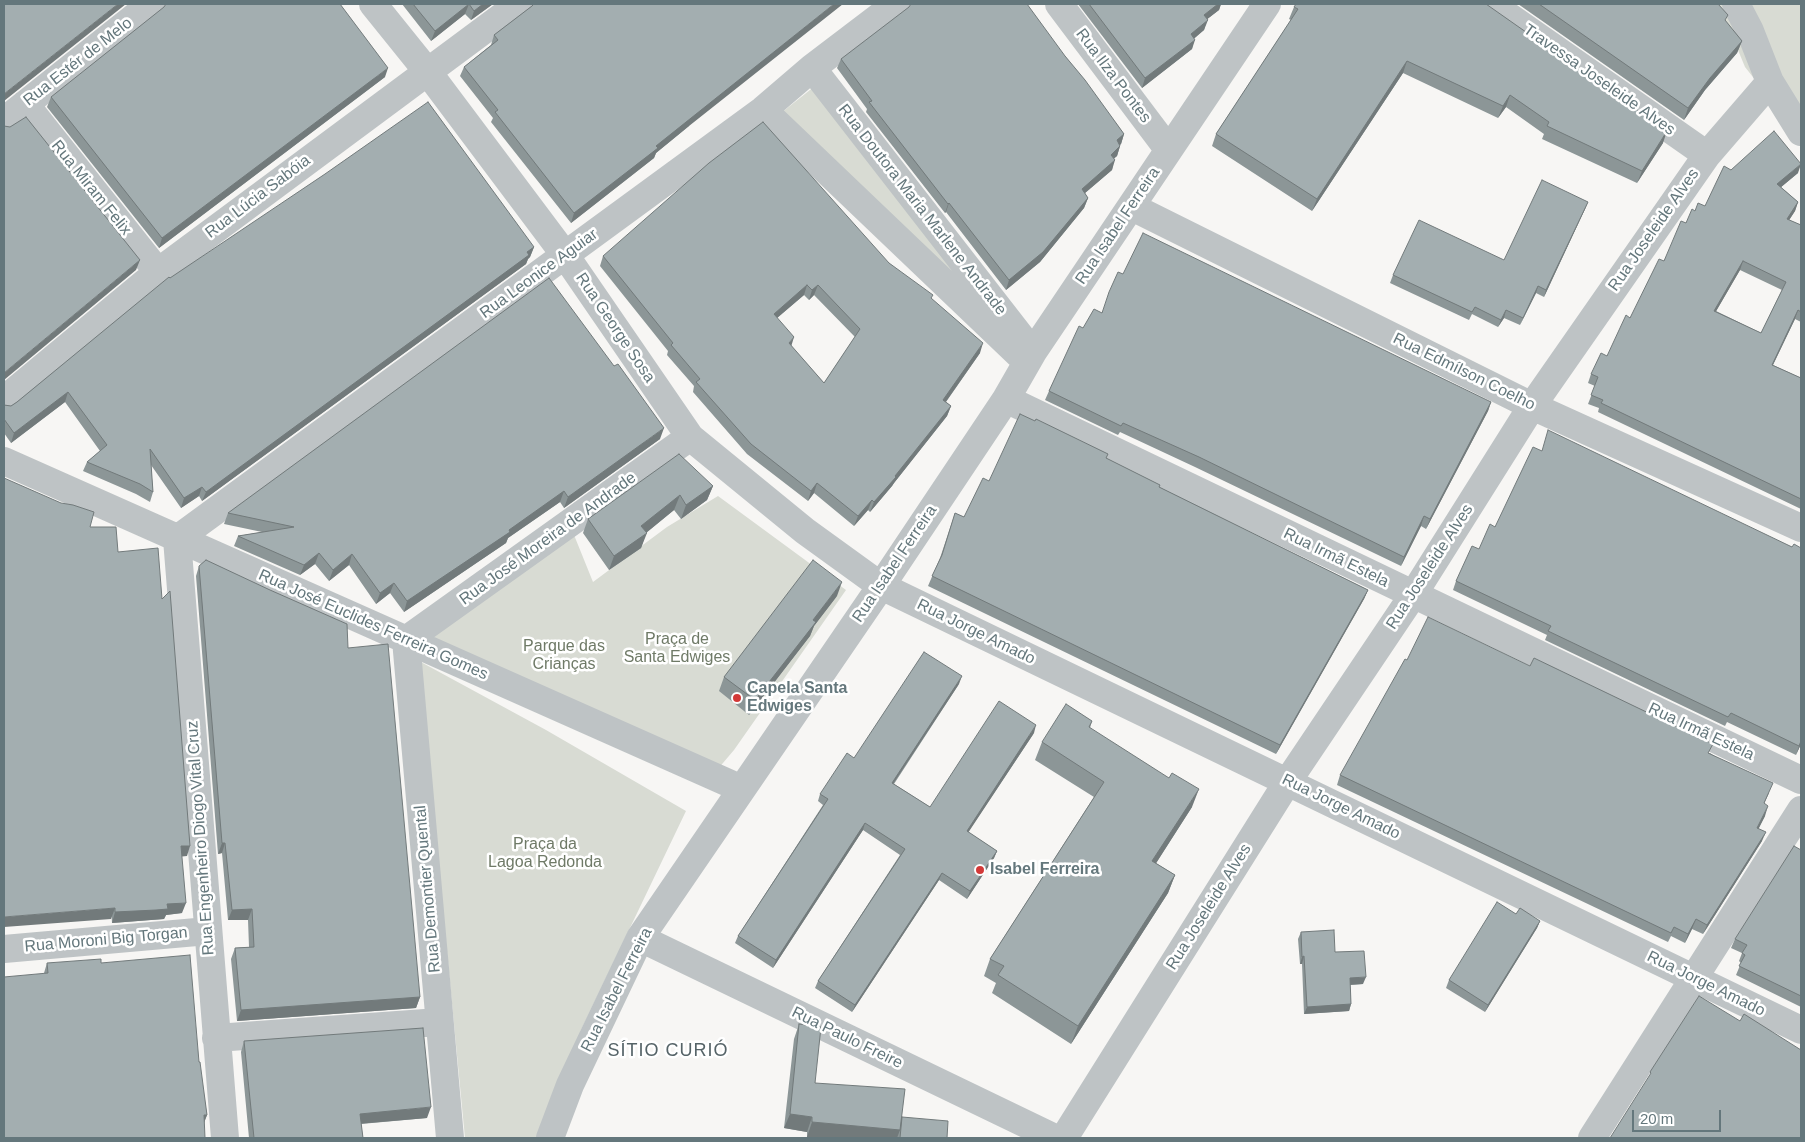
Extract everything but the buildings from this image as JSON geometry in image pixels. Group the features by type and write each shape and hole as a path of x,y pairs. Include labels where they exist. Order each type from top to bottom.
{"street":[{"name":"Rua Estér de Melo","path":"9,116 151,4"},
{"name":"Rua George Sosa","path":"373,4 427,71 565,255 690,438 805,531 881,586"},
{"name":"Rua Lúcia Sabóia","path":"4,400 158,272 519,4"},
{"name":"Rua Leonice Aguiar","path":"178,538 763,110 812,68 896,4"},
{"name":"Rua Ilza Pontes","path":"1059,4 1168,149"},
{"name":"Rua Isabel Ferreira","path":"550,1138 570,1085 640,938 881,586 1006,399 1030,357 1267,4"},
{"name":"Travessa Joseleide Alves","path":"1491,4 1707,155"},
{"path":"1736,4 1750,31 1770,82 1801,132"},
{"name":"Rua Doutora Maria Marlene Andrade","path":"812,68 1030,357"},
{"name":"Rua Joseleide Alves","path":"1064,1138 1288,781 1413,595 1532,406 1707,155 1770,82"},
{"path":"763,110 1030,357"},
{"name":"Rua Miram Felix","path":"9,116 158,272"},
{"name":"Rua Edmílson Coelho","path":"1132,206 1532,406 1801,528"},
{"name":"Rua Irmã Estela","path":"1006,399 1801,780"},
{"name":"Rua José Moreira de Andrade","path":"406,640 690,438"},
{"name":"Rua José Euclides Ferreira Gomes","path":"4,462 742,789"},
{"name":"Rua Engenheiro Diogo Vital Cruz","path":"178,538 225,1138"},
{"name":"Rua Jorge Amado","path":"881,586 1801,1030"},
{"name":"Rua Demontier Quental","path":"406,640 450,1138"},
{"path":"1592,1138 1801,810"},
{"name":"Rua Moroni Big Torgan","path":"4,949 208,931"},
{"name":"Rua Paulo Freire","path":"640,938 1054,1138"},
{"path":"216,1038 439,1022"}],"green space":[{"path":"1719,4 1801,4 1801,138 1745,67"},
{"path":"815,86 995,316 781,113"},
{"name":"Praça de Santa Edwiges","path":"718,496 846,590 734,750 706,783 422,639 572,530 593,582 667,527"},
{"name":"Praça da Lagoa Redonda","path":"419,661 546,730 686,811 581,1030 543,1138 465,1138"}],"place":[{"name":"Capela Santa Edwiges","path":"737,698"},
{"name":"Isabel Ferreira","path":"980,870"}],"district":[{"name":"SÍTIO CURIÓ","path":"668,1051"}],"park label":[{"name":"Parque das Crianças","path":"564,656"}]}
